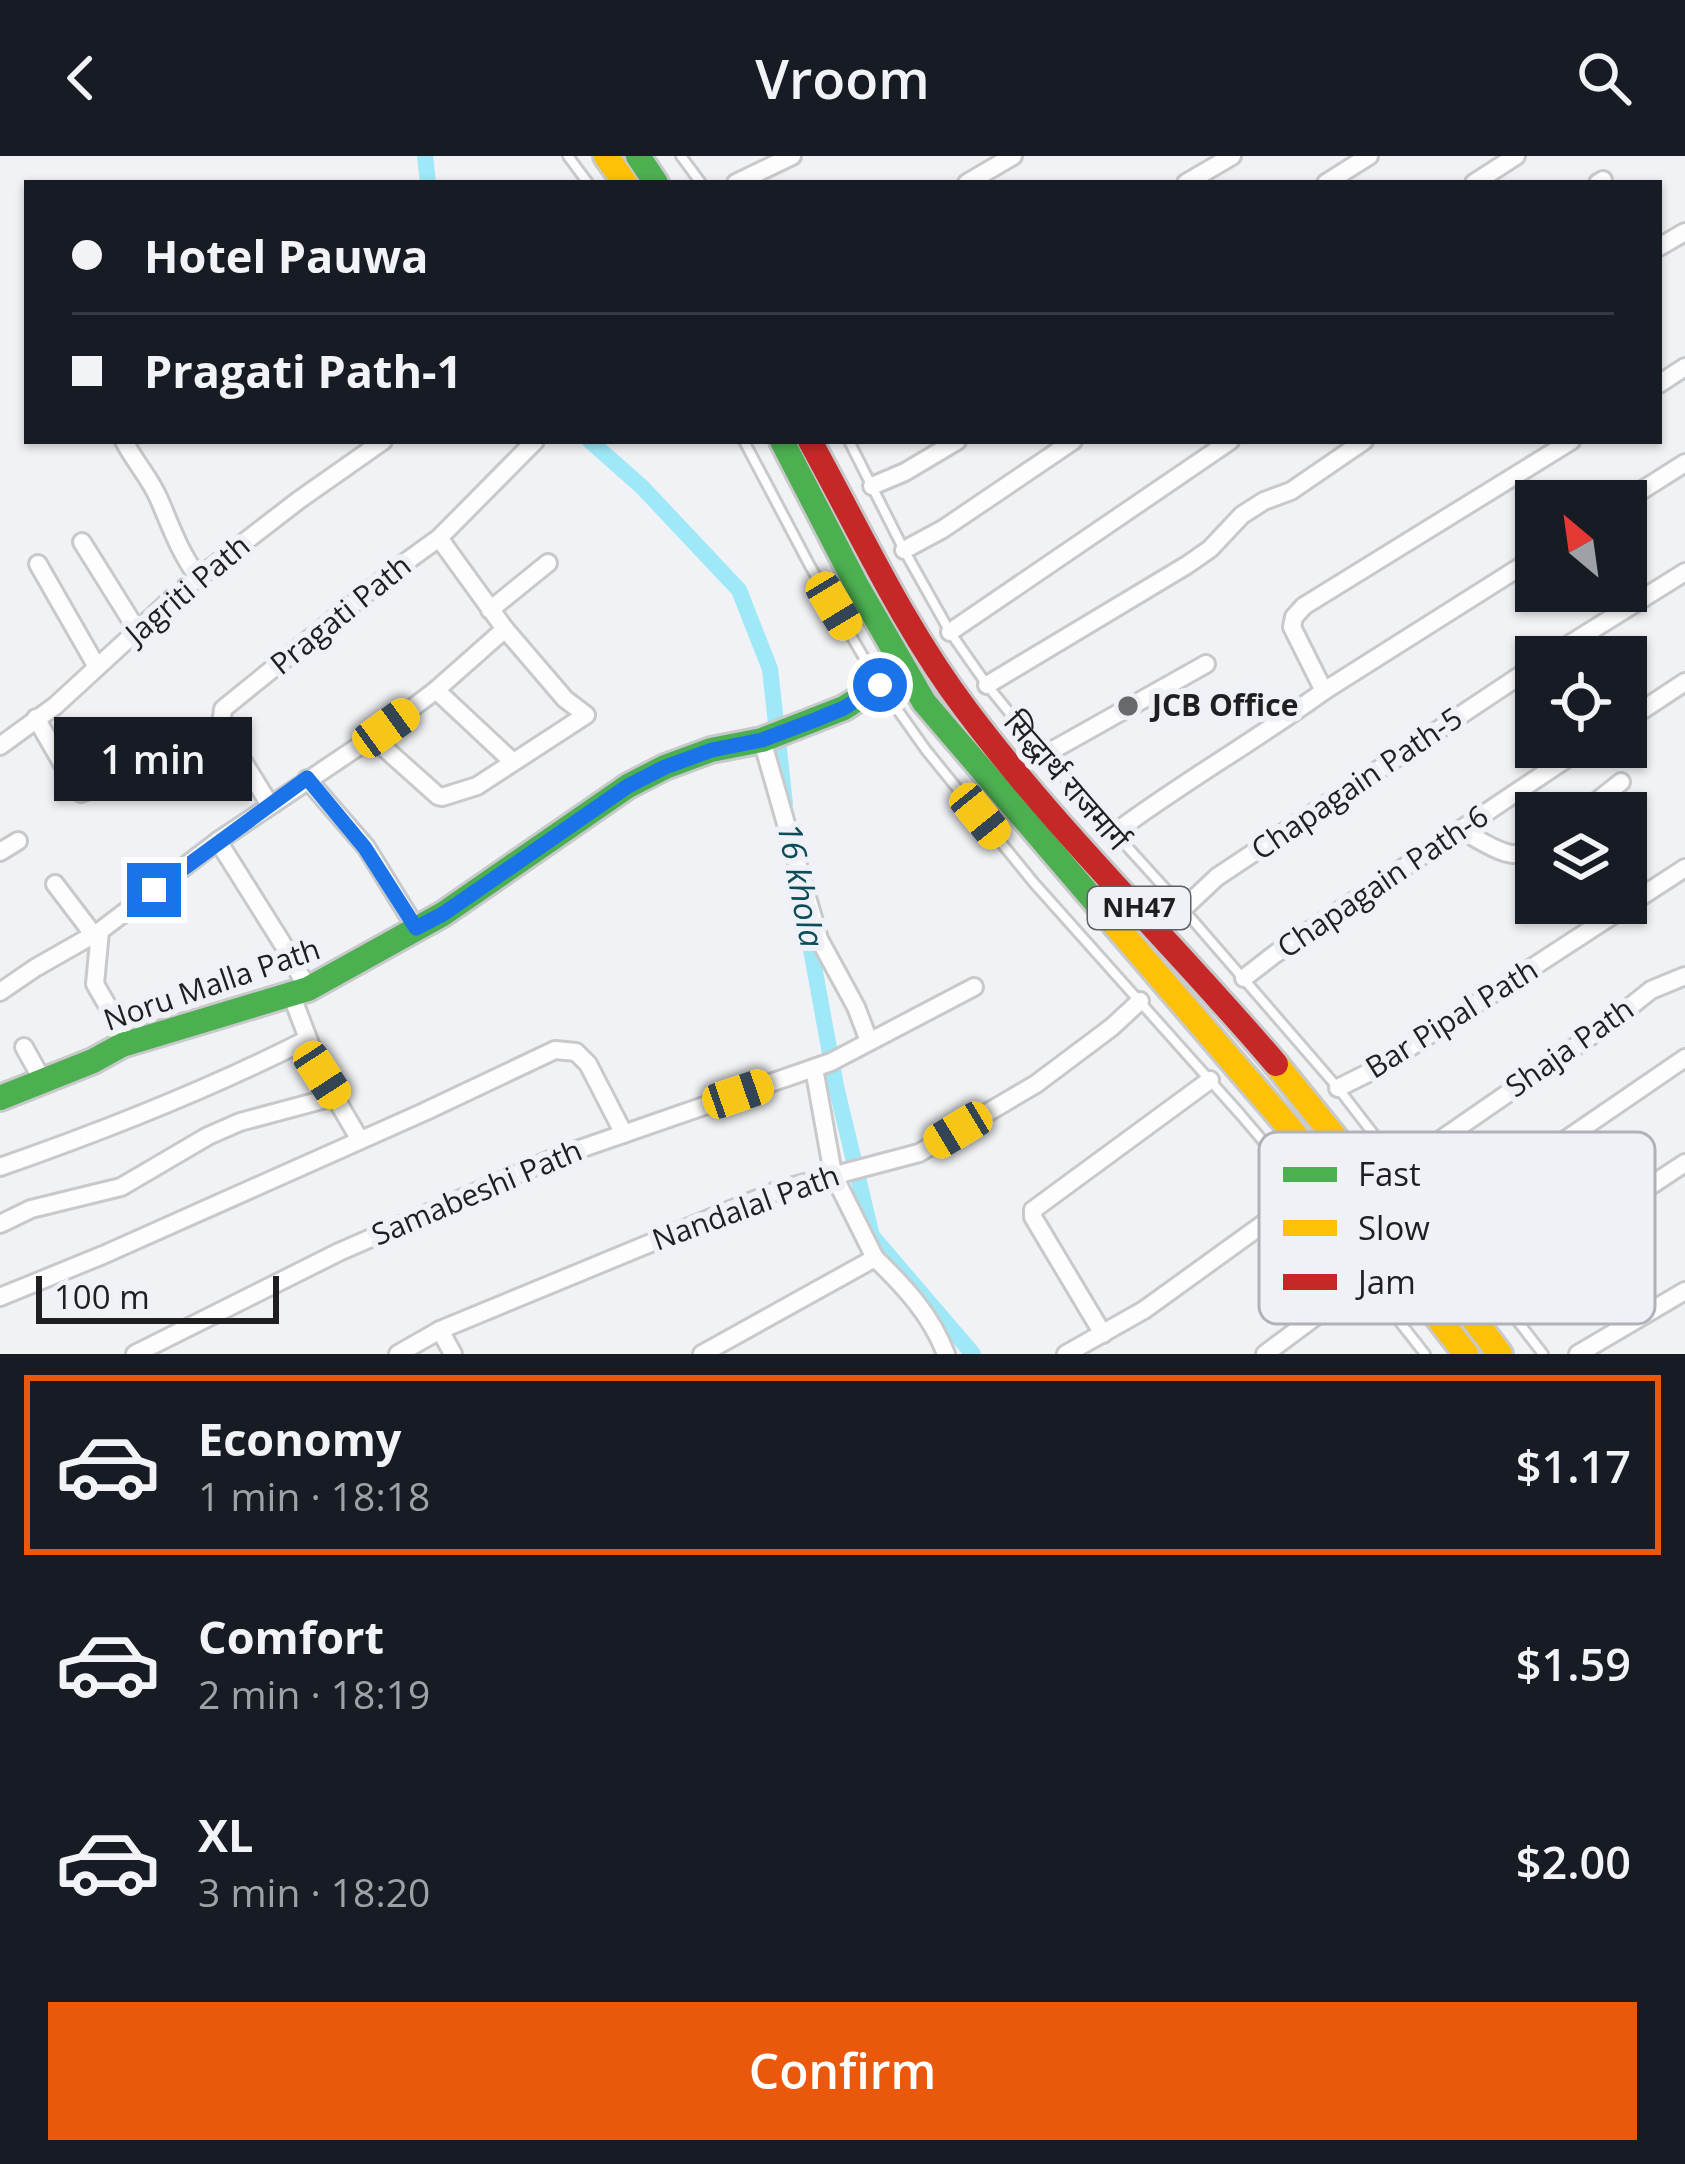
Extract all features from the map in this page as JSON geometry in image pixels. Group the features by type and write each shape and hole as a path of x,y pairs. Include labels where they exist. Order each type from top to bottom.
{"main road":[{"name":"सिद्धार्थ राजमार्ग","path":"784,444 924,702 1293,1132"},
{"name":"सिद्धार्थ राजमार्ग","path":"812,444 931,661 964,709 1332,1132"},
{"name":"Noru Malla Path","path":"0,1098 122,1045 299,991 354,966 443,914 628,786 712,750 762,740 844,708 880,685"},
{"name":"सिद्धार्थ राजमार्ग","path":"1442,1324 1466,1354"},
{"name":"सिद्धार्थ राजमार्ग","path":"1477,1324 1500,1354"}],"street":[{"path":"742,180 793,156"},
{"path":"972,180 1013,156"},
{"path":"1212,162 1232,156"},
{"path":"1331,180 1369,156"},
{"path":"1479,180 1516,156"},
{"path":"126,444 198,578"},
{"name":"Jagriti Path","path":"0,746 55,706 198,578 379,444"},
{"name":"Pragati Path","path":"270,805 221,726 224,710 439,538 532,444"},
{"path":"872,486 951,444"},
{"path":"904,550 1068,444"},
{"path":"950,632 1226,444"},
{"path":"987,686 1186,566 1242,515 1314,476 1360,444"},
{"path":"1324,691 1292,627 1294,616 1566,444"},
{"path":"1647,487 1685,463"},
{"path":"372,737 442,797 477,786 586,715 565,699 505,629 439,538"},
{"path":"82,542 137,630"},
{"path":"490,610 548,563"},
{"path":"38,564 97,667"},
{"path":"1113,834 1324,691 1515,570"},
{"path":"1583,636 1685,572"},
{"path":"0,992 97,933 218,841 372,737 436,690 505,629"},
{"path":"1044,755 1206,664"},
{"name":"Chapagain Path-5","path":"1183,909 1216,877 1515,679"},
{"path":"1647,707 1685,682"},
{"path":"436,690 513,762"},
{"path":"36,718 82,793 152,754"},
{"path":"762,740 819,939 869,1041"},
{"name":"Chapagain Path-6","path":"1244,979 1553,768"},
{"path":"307,778 365,848 416,928"},
{"path":"1608,792 1621,782"},
{"path":"1460,830 1515,854"},
{"path":"0,853 19,841"},
{"path":"218,841 284,946 308,1040 322,1075 360,1140"},
{"name":"Bar Pipal Path","path":"1338,1088 1378,1068 1685,868"},
{"path":"55,884 97,933 95,984 121,1029 122,1045"},
{"name":"Shaja Path","path":"1452,1132 1651,990 1685,976"},
{"name":"Samabeshi Path","path":"135,1354 339,1252 554,1158 822,1065 974,987"},
{"name":"Nandalal Path","path":"398,1354 440,1330 779,1190 919,1154 1036,1084 1140,1001"},
{"path":"0,1167 195,1093 308,1040"},
{"path":"24,1047 43,1081"},
{"path":"0,1298 103,1256 555,1050 576,1052 588,1064 624,1134"},
{"path":"1577,1132 1685,1058"},
{"path":"822,1065 833,1174 875,1258 936,1327 946,1354"},
{"path":"1102,1334 1033,1210 1210,1080"},
{"path":"0,1224 31,1209 121,1187 240,1122 337,1096"},
{"path":"1655,1183 1685,1163"},
{"path":"1066,1354 1144,1310 1259,1227"},
{"path":"702,1354 875,1258"},
{"path":"1655,1309 1685,1291"},
{"path":"1265,1354 1305,1324"},
{"path":"1578,1354 1629,1324"},
{"path":"440,1330 453,1354"}],"lane":[{"path":"746,444 880,685 926,750 1034,883 1259,1138"},
{"path":"851,444 950,632 987,686 1372,1132"},
{"path":"1401,1324 1425,1354"},
{"path":"1520,1324 1544,1354"}],"waterway":[{"name":"16 khola","path":"425,156 428,180"},
{"name":"16 khola","path":"593,444 642,487 739,590 770,669 785,804"},
{"name":"16 khola","path":"803,906 836,1086 872,1236 973,1354"}],"traffic: fast":[{"path":"638,156 654,180"},
{"path":"784,444 924,702 1115,925"},
{"path":"0,1098 122,1045 308,989 443,914 628,786 711,750 762,740 844,708 880,685"}],"traffic: slow":[{"path":"606,156 623,180"},
{"path":"1115,925 1292,1132"},
{"path":"1276,1064 1331,1132"},
{"path":"1443,1324 1466,1354"},
{"path":"1477,1324 1500,1354"}],"traffic: jam":[{"path":"812,444 903,613 967,711 1041,802 1276,1064"}],"place":[{"name":"JCB Office","path":"1128,706"}],"route":[{"path":"154,890 307,778 365,848 416,928 628,786 712,750 762,740 815,720 880,685"}]}
